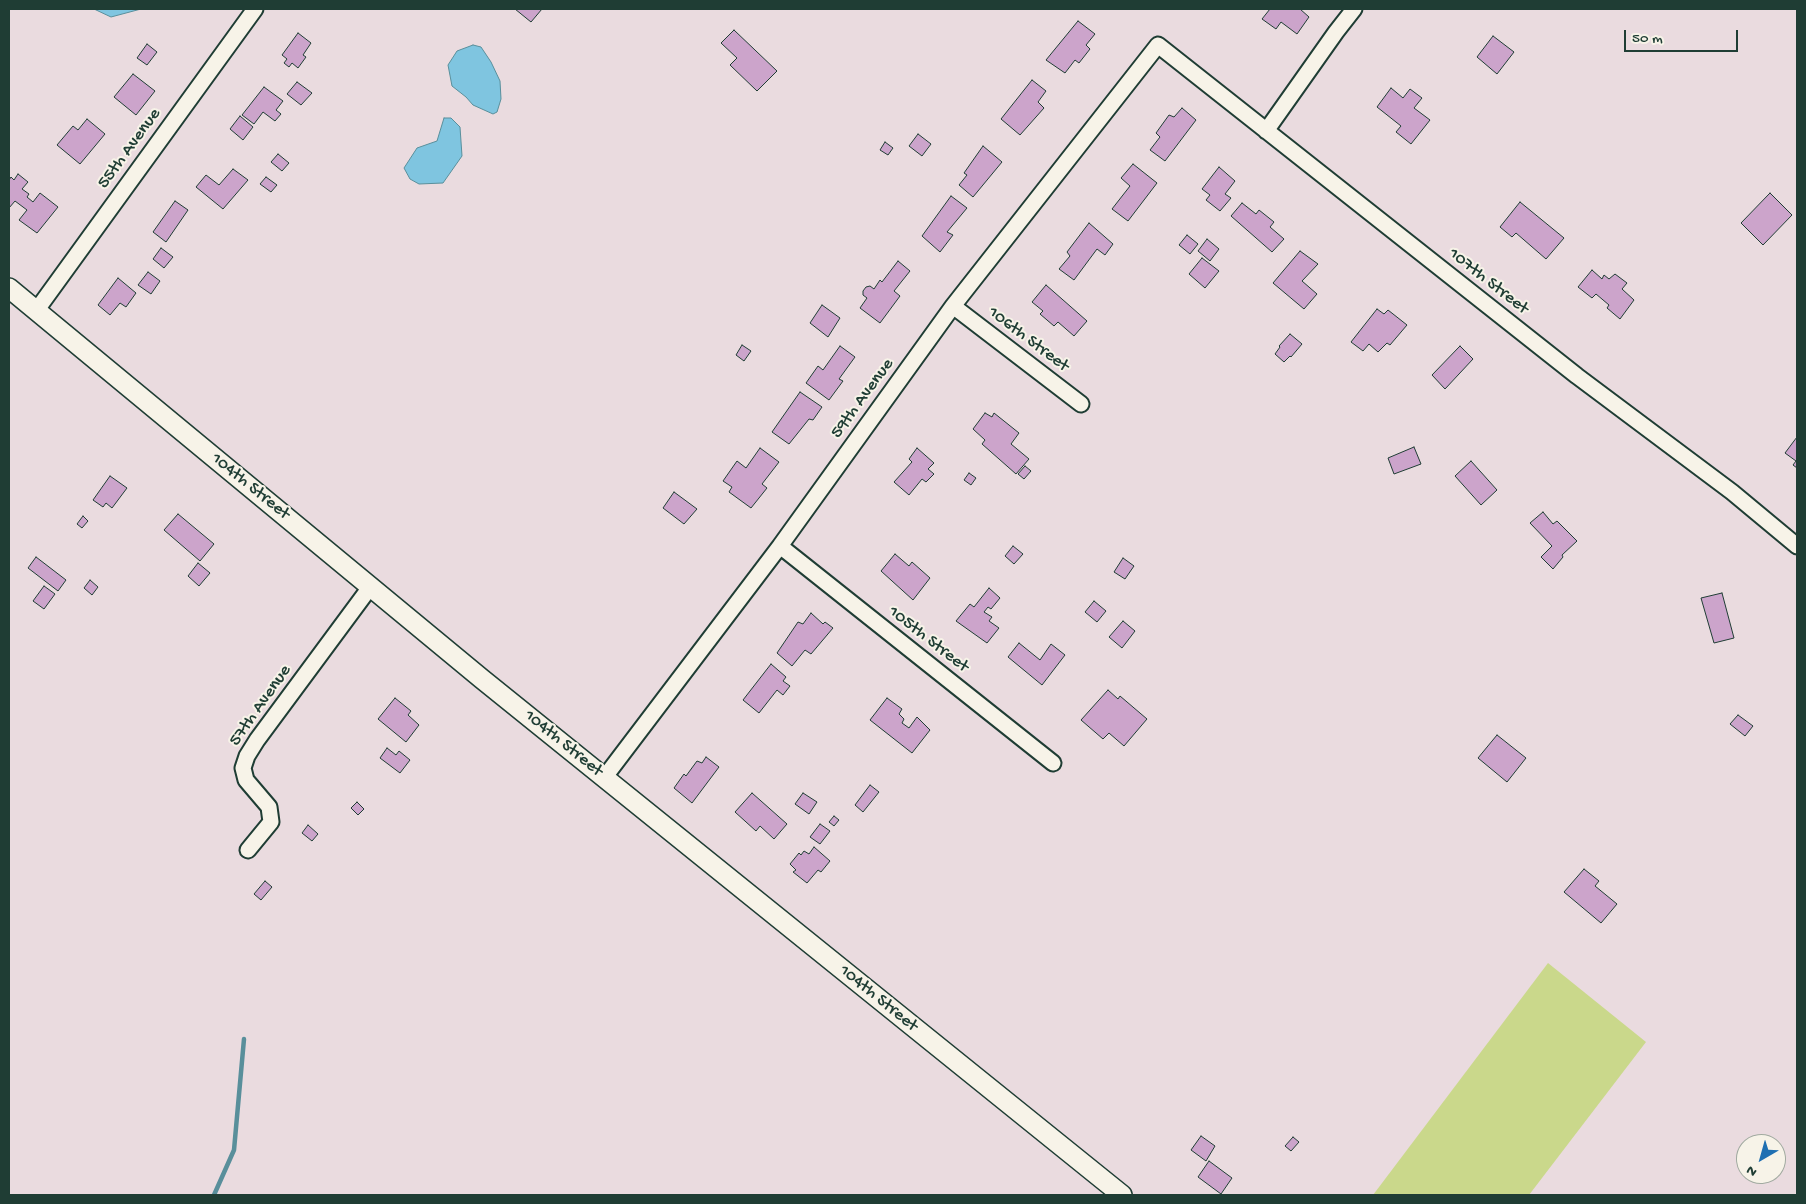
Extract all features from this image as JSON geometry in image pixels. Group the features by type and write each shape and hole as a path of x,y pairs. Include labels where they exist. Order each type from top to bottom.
{"main road":[{"name":"104th Street","path":"9,288 604,778 1122,1195"}],"street":[{"name":"55th Avenue","path":"36,311 254,9"},
{"path":"1266,131 1354,9"},
{"name":"107th Street","path":"1158,45 1577,376 1732,492 1797,546"},
{"name":"59th Avenue","path":"604,778 780,546 953,306 1158,45"},
{"name":"106th Street","path":"953,306 1081,404"},
{"name":"105th Street","path":"780,546 1053,763"},
{"name":"57th Avenue","path":"248,850 270,822 268,806 246,780 244,768 247,756 371,586"}],"green space":[{"path":"1548,963 1646,1042 1529,1195 1373,1195"}],"water":[{"path":"94,9 141,9 111,17"},
{"path":"473,45 481,47 500,81 501,99 497,112 493,114 473,105 452,86 448,65 457,51"},
{"path":"444,118 451,118 460,127 462,156 443,183 419,184 410,179 404,168 417,148 437,141"}],"building":[{"path":"515,9 542,9 531,22"},
{"path":"1270,9 1300,9 1309,17 1297,34 1281,22 1276,29 1262,19"},
{"path":"1078,21 1095,34 1086,45 1090,49 1079,63 1075,60 1065,73 1046,60"},
{"path":"734,30 777,71 757,91 730,65 737,58 721,43"},
{"path":"298,33 311,43 303,55 306,57 298,68 292,63 289,67 284,63 287,59 282,55"},
{"path":"1493,36 1514,52 1497,74 1477,57"},
{"path":"147,44 157,52 147,65 137,58"},
{"path":"133,74 155,91 136,115 114,97"},
{"path":"1032,80 1046,91 1038,102 1044,108 1020,135 1001,119"},
{"path":"297,82 312,93 301,105 287,94"},
{"path":"264,87 283,101 276,110 281,114 275,121 263,112 254,124 242,115"},
{"path":"1391,88 1403,98 1410,89 1422,98 1414,108 1430,120 1411,144 1396,132 1401,126 1377,107"},
{"path":"1182,108 1196,120 1165,161 1150,150 1160,137 1156,133 1169,115 1174,117"},
{"path":"240,116 253,127 243,140 230,129"},
{"path":"87,119 105,134 80,164 57,145 73,126 78,130"},
{"path":"918,134 931,144 922,156 909,146"},
{"path":"885,142 893,148 888,155 880,150"},
{"path":"983,146 1002,162 973,197 959,185 967,175 964,173"},
{"path":"278,154 289,163 282,171 271,162"},
{"path":"1133,164 1157,183 1128,221 1112,209 1130,186 1121,178"},
{"path":"1219,167 1235,181 1225,194 1231,198 1220,211 1206,200 1210,195 1202,189"},
{"path":"233,169 248,180 223,209 196,187 206,175 219,185"},
{"path":"18,174 28,182 22,189 29,194 27,197 33,202 40,193 58,207 37,233 19,220 27,210 15,201 9,208 9,180 11,177 14,180"},
{"path":"266,177 277,185 271,192 260,184"},
{"path":"1770,193 1792,215 1763,245 1741,223"},
{"path":"951,196 967,208 947,232 953,235 940,252 922,236"},
{"path":"175,201 188,210 166,242 153,232"},
{"path":"1520,202 1564,238 1546,259 1516,233 1512,237 1500,227"},
{"path":"1242,203 1256,214 1259,210 1274,222 1270,227 1284,239 1272,252 1231,216"},
{"path":"1089,223 1113,244 1105,255 1097,249 1074,280 1059,269 1070,256 1067,252"},
{"path":"1187,235 1198,244 1190,254 1179,245"},
{"path":"1207,239 1219,249 1210,261 1198,251"},
{"path":"161,248 173,257 164,268 153,259"},
{"path":"1300,251 1318,264 1302,281 1317,294 1304,309 1273,283"},
{"path":"1202,258 1219,271 1205,288 1189,274"},
{"path":"898,261 910,271 894,291 900,296 880,323 860,308 867,298 863,295 863,291 866,287 870,286 874,289 880,280 882,282"},
{"path":"1592,270 1602,279 1604,275 1609,279 1615,274 1627,283 1622,289 1634,300 1620,319 1607,308 1609,305 1596,294 1592,298 1578,287"},
{"path":"148,272 160,281 151,294 138,285"},
{"path":"118,278 136,293 126,307 120,303 110,315 98,305"},
{"path":"1046,285 1087,321 1074,336 1058,322 1054,326 1040,314 1043,311 1032,302"},
{"path":"822,305 840,318 828,337 810,323"},
{"path":"1377,309 1384,314 1388,310 1407,325 1390,345 1387,343 1378,352 1369,344 1363,351 1351,342"},
{"path":"1290,334 1302,344 1284,362 1275,354 1279,346"},
{"path":"742,345 751,351 744,361 736,355"},
{"path":"840,346 855,357 839,379 843,381 829,400 806,383 818,366 823,370"},
{"path":"1460,346 1473,359 1445,389 1432,375"},
{"path":"800,392 822,407 813,420 809,419 789,444 772,432"},
{"path":"985,413 992,417 994,413 1019,433 1011,444 1029,459 1016,474 982,444 985,440 973,429"},
{"path":"1797,437 1797,468 1793,465 1796,461 1785,453"},
{"path":"1414,447 1421,464 1394,474 1388,458"},
{"path":"760,448 779,462 762,484 767,488 751,508 729,492 732,487 723,481 737,461 746,468"},
{"path":"917,448 934,463 928,469 934,474 926,482 922,479 909,495 894,482 912,462 909,459"},
{"path":"1471,461 1497,490 1481,505 1455,476"},
{"path":"1025,466 1031,471 1024,479 1018,474"},
{"path":"969,473 976,478 971,485 964,480"},
{"path":"110,476 127,488 112,508 106,503 103,507 93,500"},
{"path":"674,492 697,509 684,524 663,508"},
{"path":"1543,512 1553,524 1557,521 1577,541 1562,555 1563,557 1553,569 1541,557 1552,546 1530,523"},
{"path":"178,514 214,544 200,561 164,530"},
{"path":"83,516 88,521 82,528 77,524"},
{"path":"1013,546 1023,554 1014,564 1005,556"},
{"path":"895,554 909,566 912,562 930,578 913,600 881,571"},
{"path":"36,557 66,580 58,591 28,568"},
{"path":"1123,558 1134,566 1125,579 1114,572"},
{"path":"198,563 210,573 199,586 188,576"},
{"path":"90,580 98,587 92,595 84,588"},
{"path":"44,586 55,594 44,609 33,601"},
{"path":"989,588 1000,598 991,609 988,607 984,612 992,617 989,621 999,628 987,643 956,621 970,604 974,607"},
{"path":"1722,593 1734,638 1714,643 1701,598"},
{"path":"1094,601 1106,611 1097,622 1085,612"},
{"path":"811,613 823,624 825,622 833,628 811,654 805,650 792,666 777,653 798,622 803,624"},
{"path":"1123,621 1135,631 1122,648 1109,637"},
{"path":"1019,643 1040,660 1051,644 1065,655 1042,685 1008,657"},
{"path":"771,664 786,677 783,681 790,686 783,695 777,690 759,713 743,700"},
{"path":"1108,690 1118,699 1120,696 1147,719 1124,746 1109,733 1103,739 1081,720"},
{"path":"395,698 411,711 408,715 419,725 406,742 378,719"},
{"path":"887,698 902,709 899,714 904,719 902,723 909,728 917,717 930,730 912,753 870,720"},
{"path":"1738,715 1753,726 1745,736 1730,724"},
{"path":"1497,735 1526,758 1507,782 1478,758"},
{"path":"387,748 396,755 399,751 410,760 400,773 380,758"},
{"path":"706,757 719,767 692,803 674,788 697,761 702,763"},
{"path":"870,785 879,792 863,812 855,805"},
{"path":"752,793 787,824 774,839 760,826 756,831 735,812"},
{"path":"803,793 817,802 809,814 795,804"},
{"path":"357,802 364,809 358,815 351,808"},
{"path":"834,816 839,820 834,826 829,822"},
{"path":"820,824 830,831 820,844 810,837"},
{"path":"308,825 318,834 312,841 302,833"},
{"path":"814,847 830,861 821,872 818,870 807,883 793,872 796,870 790,864 799,853 801,855 804,851 809,854"},
{"path":"1584,869 1599,881 1595,886 1617,904 1601,923 1564,892"},
{"path":"265,881 272,887 261,900 254,894"},
{"path":"1201,1136 1215,1146 1206,1161 1191,1150"},
{"path":"1293,1137 1299,1142 1291,1151 1285,1146"},
{"path":"1209,1161 1232,1178 1221,1194 1198,1177"}],"waterway":[{"path":"214,1195 234,1150 244,1039"}]}
